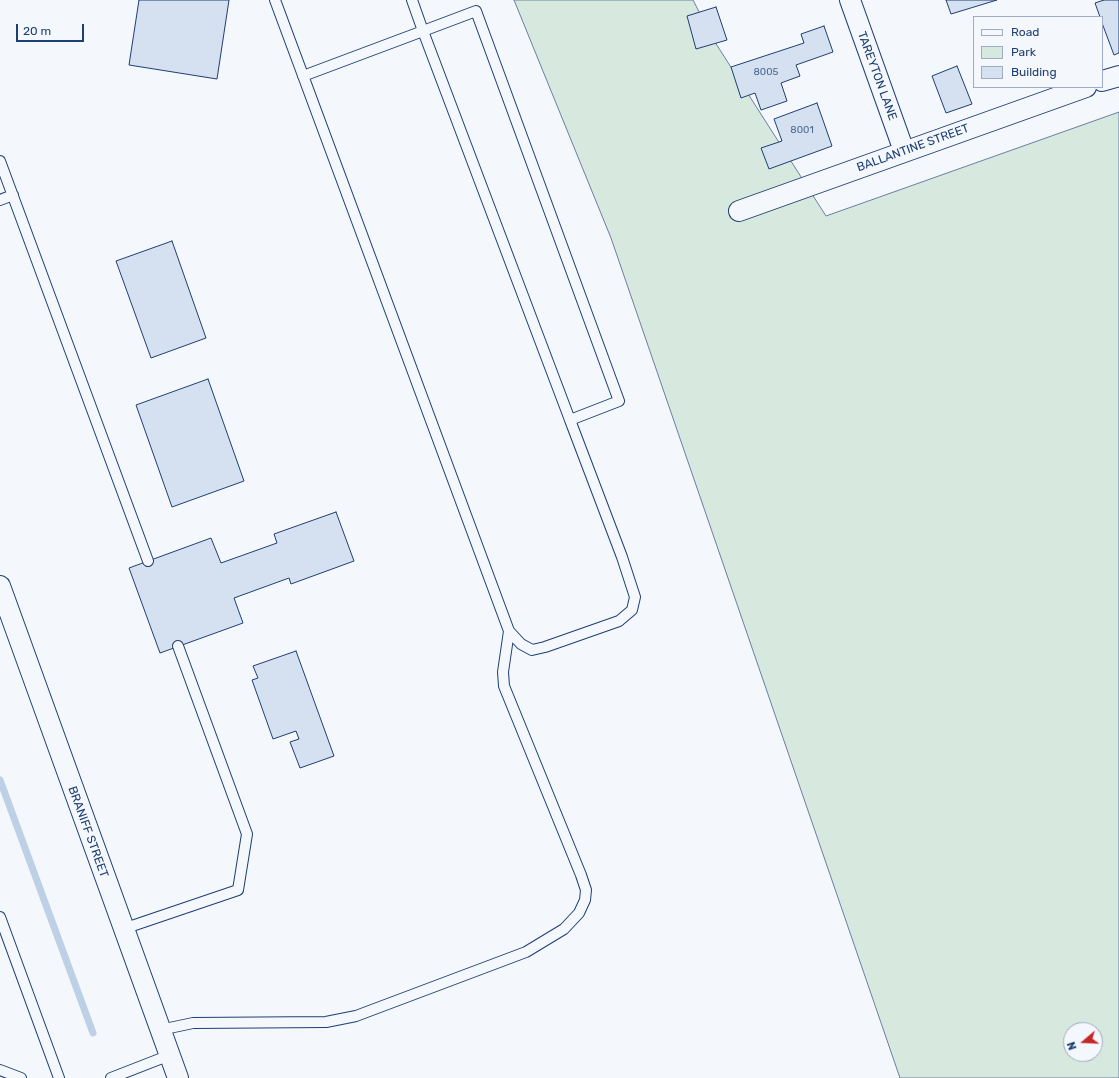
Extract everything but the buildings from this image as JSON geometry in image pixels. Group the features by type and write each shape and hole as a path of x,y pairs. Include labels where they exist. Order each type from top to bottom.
{"street":[{"name":"TAREYTON LANE","path":"850,0 904,151"},
{"path":"1103,82 1119,76"},
{"name":"BALLANTINE STREET","path":"739,211 1083,88"},
{"name":"BRANIFF STREET","path":"0,586 178,1078"}],"lane":[{"path":"275,0 509,631 522,644 532,650 545,647 618,621 632,610 634,597 622,557 412,0"},
{"path":"303,76 476,11 619,401 570,420"},
{"path":"0,161 148,561"},
{"path":"0,200 13,195"},
{"path":"160,1030 193,1023 326,1022 356,1016 526,952 564,929 579,913 585,900 586,890 504,686 503,672 509,631"},
{"path":"123,929 238,890 247,834 178,646"},
{"path":"0,917 59,1078"},
{"path":"111,1078 170,1055"},
{"path":"0,1070 21,1078"}],"green space":[{"path":"514,0 693,0 713,39 826,216 1119,112 1119,1078 900,1078 611,238"}],"waterway":[{"path":"0,780 93,1033"}]}
